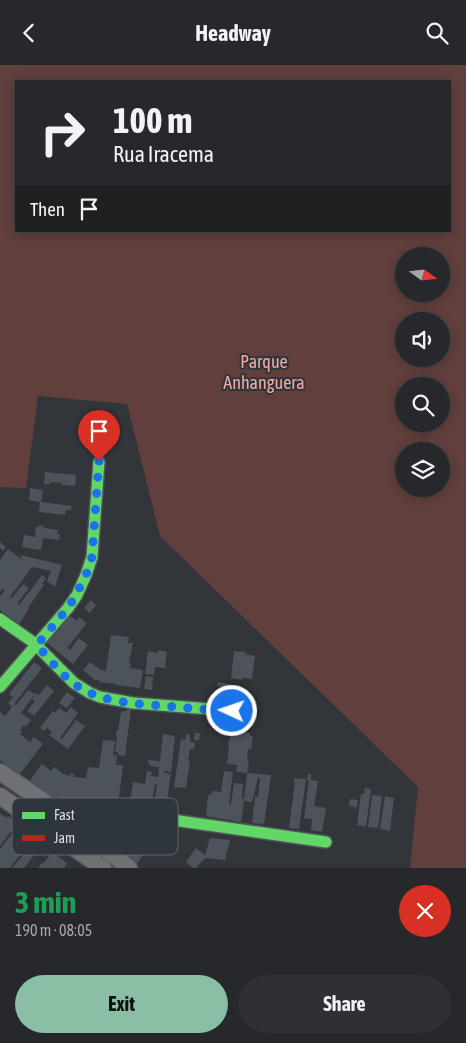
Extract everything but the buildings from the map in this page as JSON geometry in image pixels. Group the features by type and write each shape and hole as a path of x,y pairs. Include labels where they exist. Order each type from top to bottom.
{"street":[{"path":"0,687 68,608 86,575 92,557 99,461"},
{"path":"0,619 37,645 69,680 83,690 96,695 140,704 250,712"},
{"path":"0,772 39,798"},
{"path":"0,795 12,803"},
{"path":"178,821 326,842"},
{"path":"85,855 103,868"},
{"path":"113,855 129,868"}],"green space":[{"name":"Parque Anhanguera","path":"0,65 466,65 466,868 410,868 418,787 160,536 127,404 38,396 26,488 0,487"}],"traffic: fast":[{"path":"0,687 68,608 77,595 86,575 92,557 99,462"},
{"path":"0,619 33,642 74,683 100,697 133,703 250,712"},
{"path":"178,821 326,842"}],"route":[{"path":"99,461 92,557 86,575 68,608 37,645 69,680 83,690 96,695 140,704 232,711"}]}
